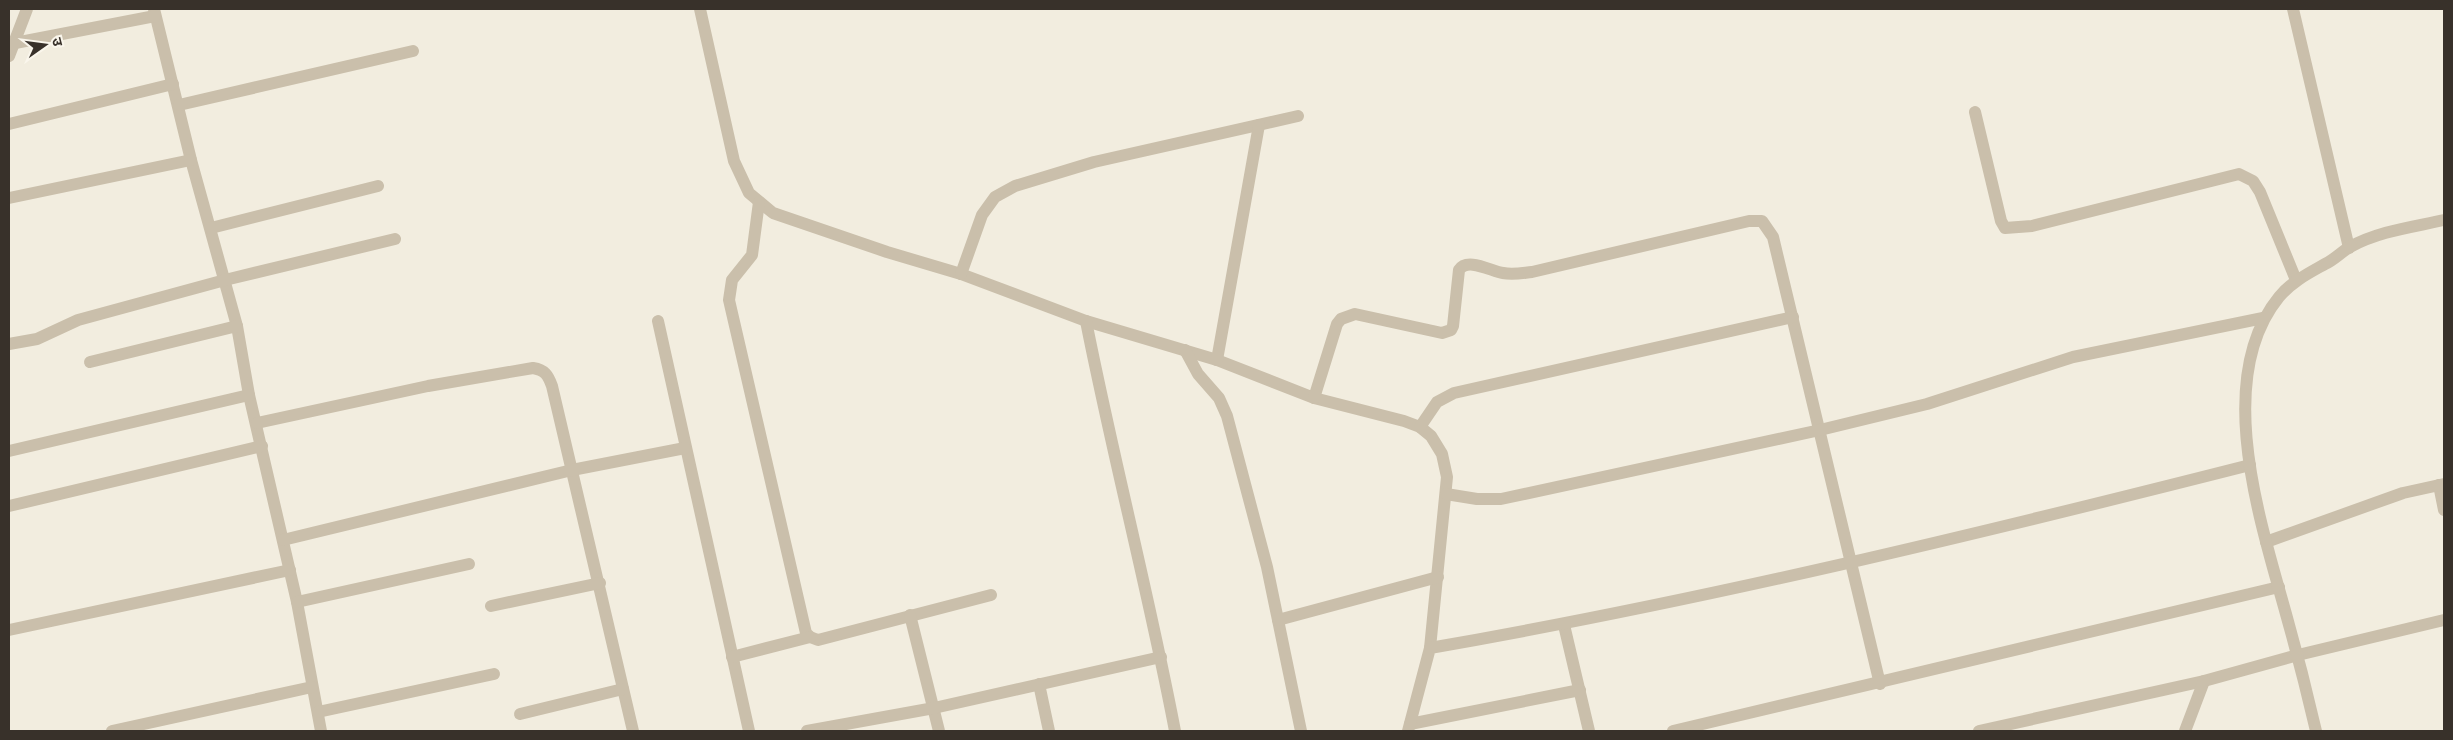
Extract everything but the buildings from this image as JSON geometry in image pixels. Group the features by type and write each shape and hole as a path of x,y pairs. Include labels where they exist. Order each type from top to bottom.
{"street":[{"path":"9,56 27,9"},
{"path":"700,9 734,161 749,193 773,213 887,252 961,274 1086,321 1217,360 1314,398 1404,421 1420,427 1431,436 1442,454 1447,477 1446,494 1430,648 1409,728 1580,690"},
{"path":"2293,9 2349,248"},
{"path":"15,43 154,12 179,105 191,160 237,326 249,395 297,602 322,731"},
{"path":"179,105 413,51"},
{"path":"9,124 173,84"},
{"path":"1975,112 2001,221 2005,228 2014,229 2032,226 2239,174 2253,181 2260,192 2296,280"},
{"path":"961,274 986,206 1004,190 1094,162 1298,116"},
{"path":"1217,360 1259,125"},
{"path":"9,198 191,160"},
{"path":"211,228 378,186"},
{"path":"758,202 752,255 732,280 729,300 803,626 810,637"},
{"path":"1314,398 1337,324 1341,319 1355,314 1442,333 1447,332 1453,326 1456,312 1460,267 1468,264 1504,273 1532,272 1757,220 1766,225 1773,237 1880,684"},
{"path":"2316,731 2298,655 2266,542 2250,465 2246,407 2251,353 2263,318 2280,295 2296,280 2332,261 2349,248 2377,236 2444,220"},
{"path":"9,344 37,339 78,320 225,280 395,239"},
{"path":"1420,427 1437,402 1454,393 1792,317"},
{"path":"1446,494 1476,499 1501,499 1820,430 1927,404 2072,357 2263,318"},
{"path":"658,321 683,426 685,448 749,731"},
{"path":"1086,321 1111,447 1161,657 1175,731"},
{"path":"90,362 237,326"},
{"path":"1185,350 1198,374 1219,398 1227,416 1267,567 1301,731"},
{"path":"257,423 428,386 533,368 541,369 548,376 552,386 600,583 633,731"},
{"path":"9,450 249,395"},
{"path":"9,506 262,446"},
{"path":"283,540 572,470 685,448"},
{"path":"1430,648 1564,624 1851,563 1985,532 2250,465"},
{"path":"2266,542 2403,493 2442,484 2444,510"},
{"path":"297,602 469,564"},
{"path":"9,630 290,570"},
{"path":"1278,620 1438,577"},
{"path":"491,606 600,583"},
{"path":"1673,731 1880,684 2279,587"},
{"path":"732,657 810,637 818,640 992,595"},
{"path":"910,615 934,708 938,731"},
{"path":"1979,731 2204,681 2298,655 2444,620"},
{"path":"1564,624 1589,731"},
{"path":"807,731 934,708 1161,657"},
{"path":"318,712 494,674"},
{"path":"2185,731 2204,681"},
{"path":"1039,684 1049,731"},
{"path":"112,731 312,687"},
{"path":"520,714 623,689"}]}
